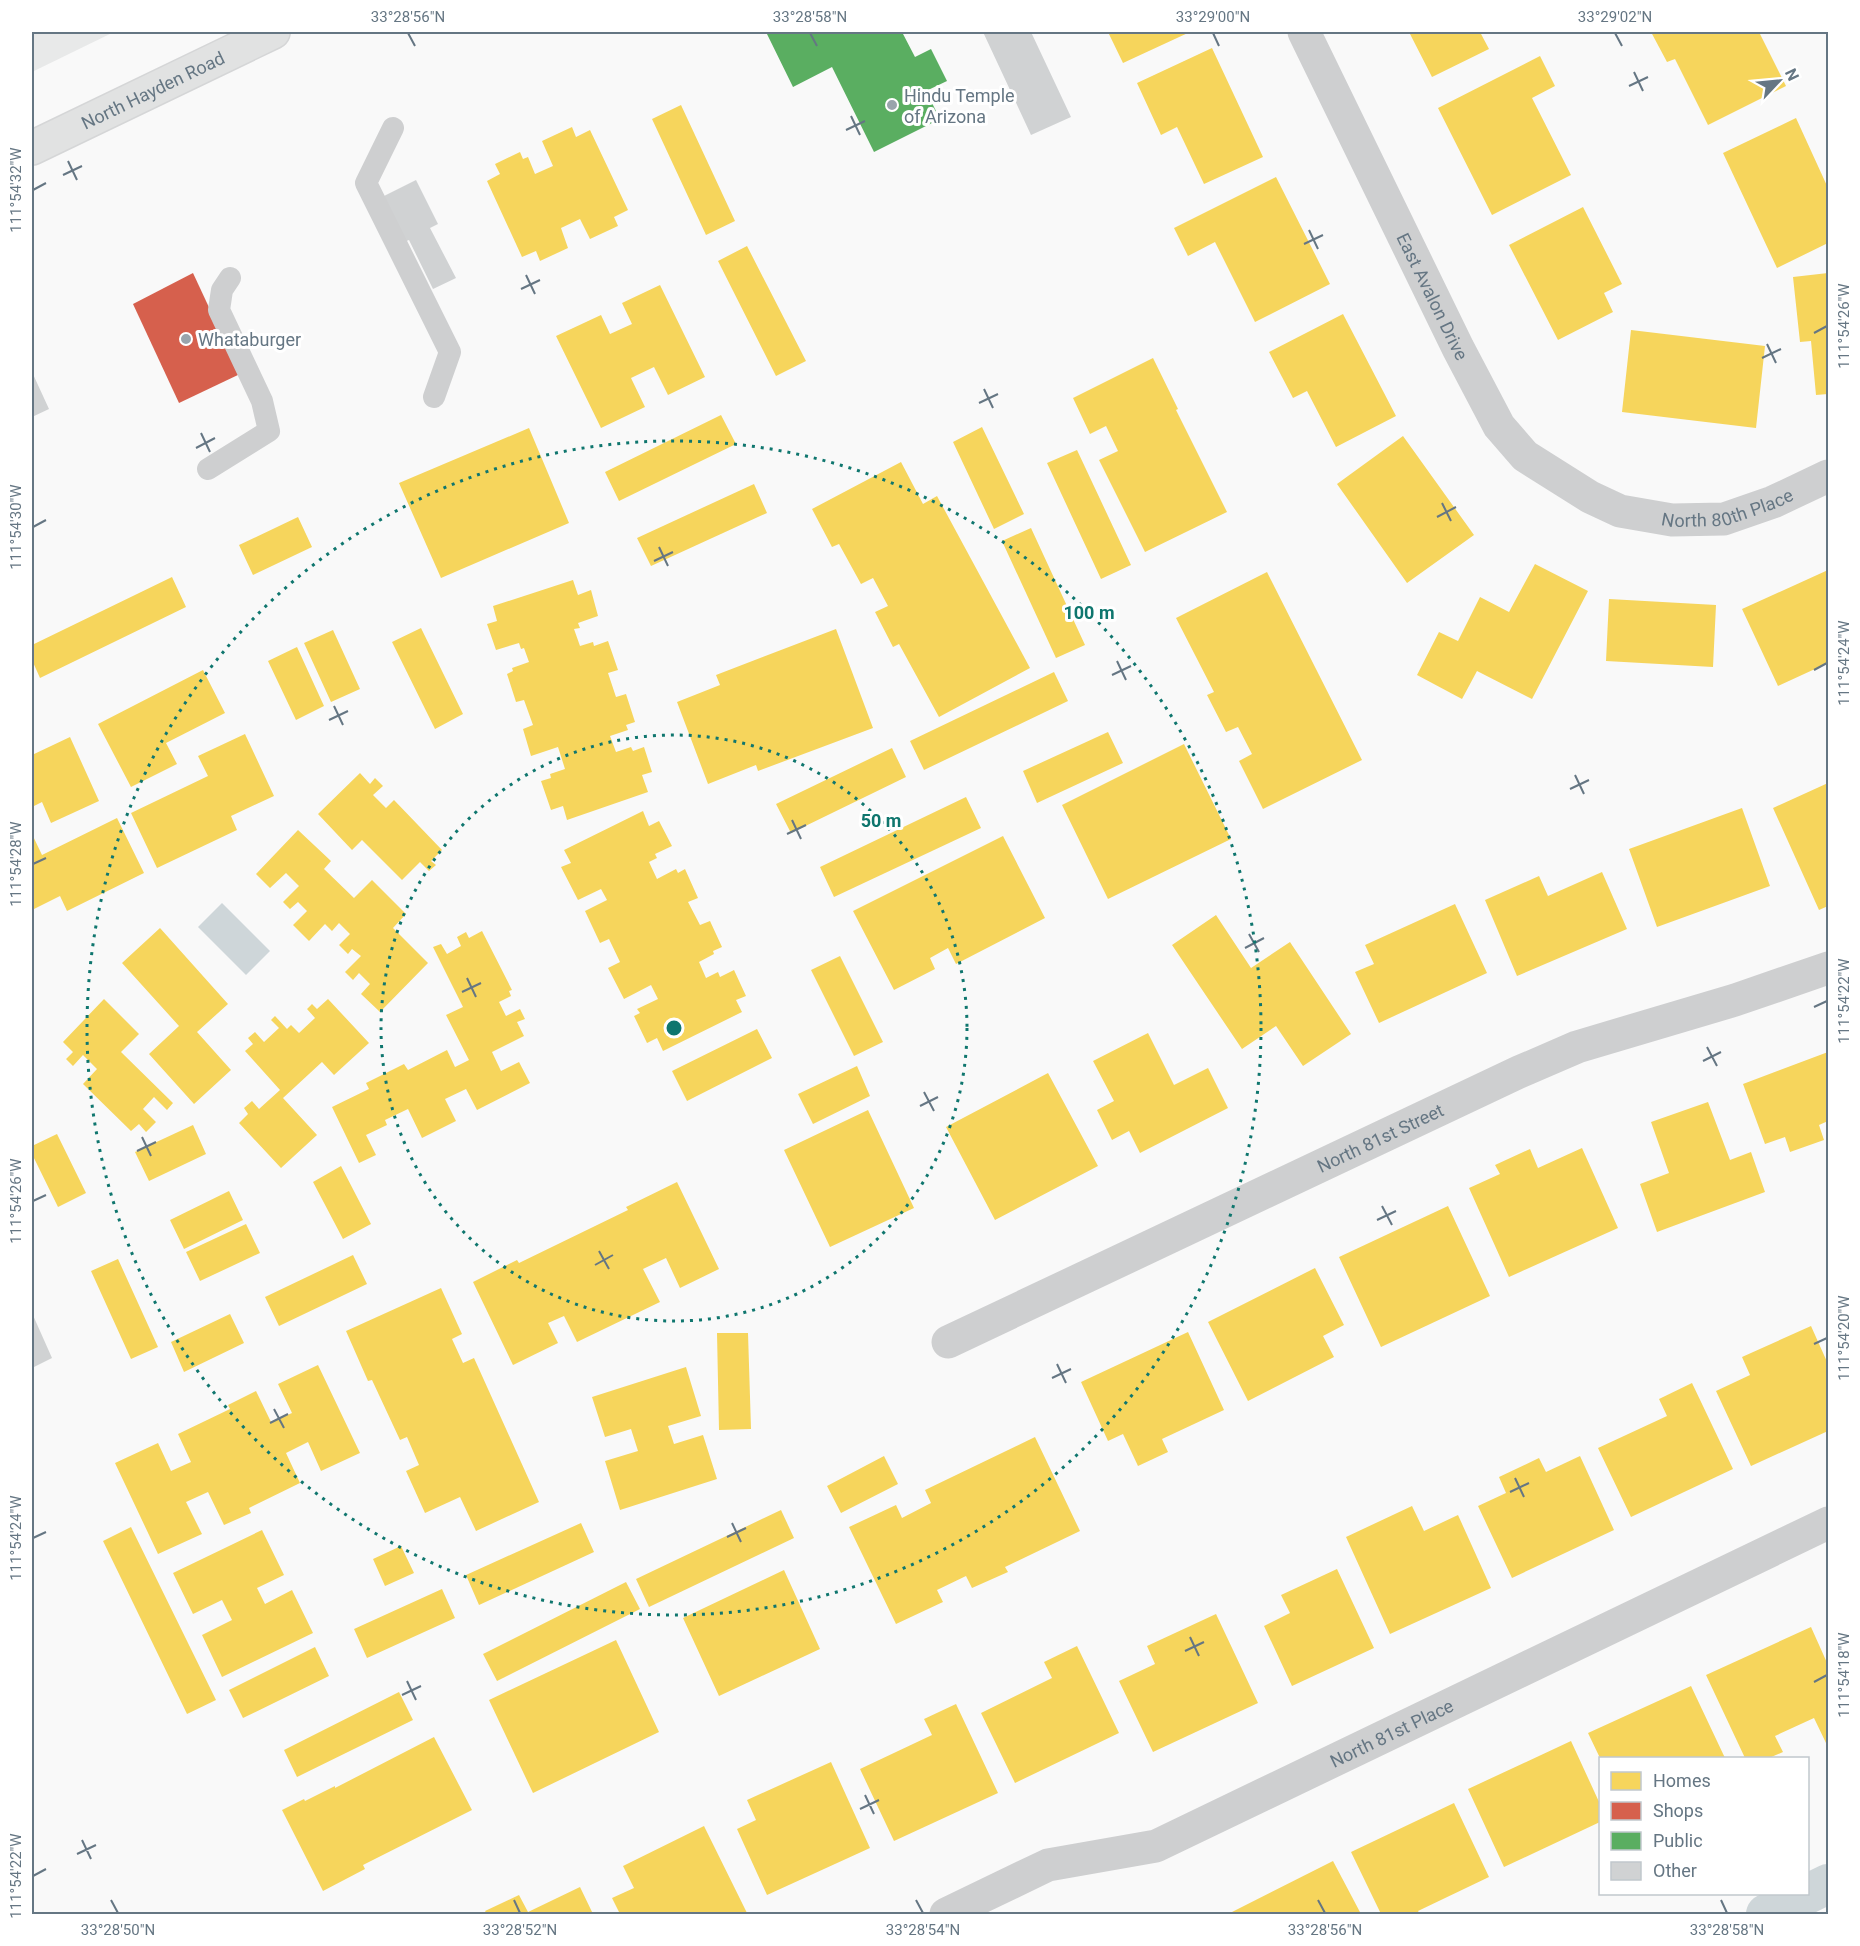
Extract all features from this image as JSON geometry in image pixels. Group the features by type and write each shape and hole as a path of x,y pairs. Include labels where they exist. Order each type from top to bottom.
{"main road":[{"name":"North Hayden Road","path":"32,148 273,32"}],"street":[{"name":"East Avalon Drive","path":"1304,32 1458,348 1499,426 1525,456 1590,497 1620,511"},
{"name":"North 80th Place","path":"1620,511 1672,520 1724,519 1773,502 1828,476"},
{"name":"North 81st Street","path":"948,1342 1519,1072 1577,1047 1735,1000 1828,968"},
{"name":"North 81st Place","path":"946,1914 1048,1866 1156,1846 1828,1523"}],"lane":[{"path":"393,128 366,183 450,352 434,397"},
{"path":"208,469 268,431 262,401 219,310 222,290 230,278"}],"shaded area":[{"path":"32,32 114,32 32,72"},
{"path":"222,903 270,951 246,975 198,927"}],"building: Homes":[{"path":"1108,32 1190,32 1123,63"},
{"path":"1409,32 1480,32 1489,49 1432,77"},
{"path":"1651,32 1759,32 1786,86 1708,125 1675,59 1667,62"},
{"path":"1212,48 1263,157 1204,184 1177,127 1161,135 1137,83"},
{"path":"1540,56 1555,86 1532,98 1571,175 1492,215 1438,108"},
{"path":"681,105 735,221 706,235 652,119"},
{"path":"1796,118 1828,188 1828,243 1777,268 1723,153"},
{"path":"572,127 576,137 590,130 628,210 614,217 618,226 590,239 580,219 561,228 568,248 540,261 536,251 522,257 487,181 500,174 495,164 520,152 523,159 528,157 535,174 553,166 542,141"},
{"path":"1276,177 1330,284 1255,322 1215,242 1188,256 1174,228"},
{"path":"1583,207 1622,284 1604,293 1613,312 1558,340 1509,245"},
{"path":"747,246 806,361 776,376 718,261"},
{"path":"1828,273 1828,394 1816,395 1811,341 1800,342 1793,277"},
{"path":"660,285 705,377 668,395 654,367 631,378 645,407 601,428 556,336 601,315 610,334 632,324 622,303"},
{"path":"1343,314 1396,416 1336,447 1307,391 1293,398 1269,352"},
{"path":"1631,330 1765,346 1756,428 1622,412"},
{"path":"1153,358 1227,512 1145,552 1099,460 1118,451 1106,426 1090,434 1073,398"},
{"path":"721,415 736,444 619,501 605,472"},
{"path":"982,427 1024,514 994,529 953,442"},
{"path":"529,428 569,523 441,578 399,483"},
{"path":"1403,436 1474,535 1407,583 1337,484"},
{"path":"1077,450 1131,565 1101,579 1047,463"},
{"path":"901,462 923,504 937,496 1030,668 939,717 899,644 893,647 875,612 888,606 873,578 861,584 839,544 832,547 812,509"},
{"path":"754,484 767,513 651,566 637,538"},
{"path":"298,517 312,547 253,575 239,545"},
{"path":"1031,528 1085,645 1056,658 1002,541"},
{"path":"1535,564 1588,591 1532,699 1477,671 1462,699 1417,675 1439,632 1458,641 1480,597 1509,612"},
{"path":"1828,570 1828,663 1778,686 1742,609"},
{"path":"1267,572 1362,760 1263,809 1239,761 1252,754 1238,727 1226,732 1207,695 1214,692 1176,618"},
{"path":"172,577 186,607 40,678 32,660 32,645"},
{"path":"573,580 578,595 591,590 598,616 578,623 580,628 574,629 580,646 593,642 594,646 608,641 618,670 608,673 616,697 626,694 635,722 626,725 628,730 610,736 616,752 631,747 633,751 644,747 652,772 642,775 648,792 567,820 563,806 551,810 541,781 551,778 550,774 565,769 558,747 531,756 523,729 533,725 524,700 516,702 507,674 513,671 512,668 529,662 524,648 521,649 519,643 496,650 487,624 497,621 493,606"},
{"path":"1609,599 1716,605 1713,667 1606,661"},
{"path":"421,628 463,714 435,729 392,642"},
{"path":"836,629 873,728 758,771 756,765 708,784 677,702 720,685 716,675"},
{"path":"333,630 360,689 331,702 304,643"},
{"path":"297,647 324,706 296,720 268,661"},
{"path":"203,670 225,713 166,743 177,764 131,787 98,724"},
{"path":"1054,672 1068,701 924,770 910,741"},
{"path":"1108,732 1123,763 1037,803 1023,771"},
{"path":"245,734 274,796 231,816 237,830 157,868 131,813 208,776 198,756"},
{"path":"70,737 99,801 51,823 42,802 32,807 32,755"},
{"path":"1184,744 1231,839 1108,899 1062,805"},
{"path":"892,748 906,777 791,833 776,804"},
{"path":"360,773 370,784 375,778 383,786 373,795 386,808 394,800 442,850 431,861 436,865 429,871 420,862 402,880 362,840 352,850 318,814"},
{"path":"1828,783 1828,906 1819,910 1773,808"},
{"path":"966,797 981,828 834,897 820,867"},
{"path":"1742,808 1770,886 1657,927 1629,849"},
{"path":"643,811 649,826 659,821 672,846 655,854 657,858 649,862 657,879 676,869 678,873 685,869 698,898 688,902 700,925 710,921 722,947 699,962 706,978 718,972 720,977 734,970 746,996 736,1000 742,1012 663,1051 657,1038 647,1043 634,1016 640,1013 637,1009 658,999 651,985 624,999 608,968 620,962 609,939 600,943 585,911 607,900 601,889 578,900 561,867 571,863 564,850"},
{"path":"117,818 144,873 67,911 60,896 32,910 32,834 42,855"},
{"path":"298,830 331,861 324,869 354,898 372,880 406,914 393,928 428,963 380,1012 361,994 370,984 359,973 353,980 345,972 361,956 352,949 348,954 339,945 350,934 339,923 332,931 325,924 309,941 293,925 307,911 298,902 290,909 283,902 299,886 286,873 270,888 256,874"},
{"path":"1003,836 1045,918 956,964 948,948 930,958 935,969 894,990 853,911"},
{"path":"1602,872 1627,929 1517,976 1485,900 1539,876 1548,896"},
{"path":"1455,904 1487,973 1379,1023 1355,972 1374,964 1365,945"},
{"path":"1216,915 1251,968 1290,942 1351,1034 1303,1066 1276,1026 1242,1049 1172,945"},
{"path":"160,928 228,1004 197,1032 231,1070 194,1104 149,1054 179,1026 122,963"},
{"path":"482,931 512,990 509,991 511,996 499,1002 506,1016 520,1009 525,1019 517,1022 524,1036 492,1052 501,1071 519,1062 530,1083 477,1110 466,1089 445,1099 456,1121 422,1138 408,1109 385,1120 387,1125 366,1135 376,1155 359,1163 332,1107 369,1089 366,1083 404,1064 408,1070 447,1050 455,1067 469,1060 446,1015 463,1007 433,947 441,944 447,954 461,946 457,937 466,932 469,938"},
{"path":"840,956 883,1042 854,1056 811,970"},
{"path":"104,999 139,1034 121,1052 173,1103 167,1110 154,1097 143,1109 156,1122 146,1132 139,1124 131,1131 83,1084 97,1069 83,1055 73,1066 66,1059 73,1052 63,1042"},
{"path":"328,999 369,1043 334,1075 322,1062 283,1098 317,1135 281,1168 239,1123 248,1114 244,1108 252,1101 259,1109 280,1090 245,1051 253,1044 248,1038 255,1032 264,1042 279,1028 271,1020 275,1016 287,1029 291,1025 299,1033 315,1018 307,1009 312,1004 317,1009"},
{"path":"757,1029 772,1058 687,1101 672,1071"},
{"path":"1148,1033 1174,1085 1208,1068 1228,1108 1140,1153 1129,1131 1112,1140 1097,1110 1114,1101 1093,1061"},
{"path":"1828,1052 1828,1121 1819,1125 1824,1140 1790,1152 1785,1137 1765,1144 1743,1084"},
{"path":"857,1066 870,1096 813,1124 798,1094"},
{"path":"1048,1073 1098,1166 995,1220 946,1127"},
{"path":"1708,1102 1730,1160 1751,1152 1765,1192 1657,1232 1640,1184 1669,1173 1651,1122"},
{"path":"868,1110 914,1208 830,1247 784,1150"},
{"path":"193,1125 206,1154 149,1181 135,1152"},
{"path":"57,1134 86,1193 58,1207 32,1154 32,1146"},
{"path":"1582,1148 1618,1228 1509,1277 1469,1188 1500,1174 1495,1165 1530,1149 1538,1168"},
{"path":"341,1166 371,1224 343,1239 313,1182"},
{"path":"677,1182 719,1269 680,1288 666,1258 643,1269 660,1302 577,1342 564,1316 548,1323 558,1343 513,1365 473,1282 517,1260 519,1263 628,1210 626,1207"},
{"path":"229,1191 243,1220 184,1249 170,1220"},
{"path":"1448,1206 1490,1296 1381,1347 1339,1257"},
{"path":"246,1224 260,1253 200,1281 186,1252"},
{"path":"353,1255 367,1284 279,1326 265,1297"},
{"path":"118,1259 158,1347 131,1359 91,1271"},
{"path":"1315,1268 1344,1325 1323,1336 1334,1357 1248,1401 1208,1322"},
{"path":"441,1288 462,1334 452,1339 463,1363 474,1358 539,1502 476,1531 460,1497 425,1513 406,1471 419,1465 407,1437 400,1440 372,1380 368,1381 346,1331"},
{"path":"230,1314 244,1343 184,1372 171,1342"},
{"path":"1811,1326 1828,1364 1828,1431 1751,1466 1716,1391 1750,1375 1742,1357"},
{"path":"1188,1332 1224,1410 1162,1439 1168,1452 1138,1466 1123,1434 1108,1441 1081,1382"},
{"path":"717,1333 748,1333 751,1429 719,1430"},
{"path":"318,1365 360,1453 321,1471 308,1442 286,1453 300,1483 249,1508 251,1513 224,1525 208,1492 186,1502 202,1534 158,1554 115,1463 158,1443 171,1471 191,1462 178,1434 230,1409 228,1405 256,1391 271,1422 292,1413 278,1384"},
{"path":"686,1367 701,1416 668,1426 674,1444 703,1435 717,1479 620,1510 605,1461 638,1451 631,1429 605,1437 592,1397"},
{"path":"1692,1383 1733,1469 1631,1517 1598,1448 1667,1416 1659,1399"},
{"path":"1035,1437 1080,1531 1005,1567 1008,1572 972,1588 966,1576 937,1590 943,1602 896,1624 849,1527 896,1505 902,1518 931,1503 925,1490"},
{"path":"884,1456 898,1484 841,1513 827,1486"},
{"path":"1580,1456 1614,1530 1512,1578 1478,1506 1506,1493 1499,1477 1539,1458 1546,1472"},
{"path":"1412,1506 1424,1531 1458,1515 1491,1588 1390,1634 1346,1537"},
{"path":"781,1510 794,1538 649,1607 636,1579"},
{"path":"581,1523 594,1552 479,1605 466,1575"},
{"path":"131,1527 216,1700 187,1714 103,1541"},
{"path":"262,1530 284,1575 257,1588 265,1604 292,1590 313,1633 222,1677 202,1635 232,1620 222,1600 193,1614 173,1573"},
{"path":"401,1546 414,1573 385,1586 373,1559"},
{"path":"1337,1569 1374,1648 1292,1686 1264,1626 1290,1613 1281,1595"},
{"path":"784,1570 820,1649 719,1696 683,1618"},
{"path":"626,1582 640,1609 497,1681 483,1654"},
{"path":"442,1589 455,1618 367,1658 354,1629"},
{"path":"1216,1614 1258,1703 1153,1752 1119,1681 1155,1664 1147,1646"},
{"path":"1811,1627 1828,1665 1828,1742 1826,1743 1814,1718 1775,1736 1783,1752 1771,1757 1745,1757 1706,1675"},
{"path":"616,1640 659,1732 533,1793 489,1700"},
{"path":"1077,1646 1119,1733 1015,1783 981,1713 1052,1678 1044,1662"},
{"path":"315,1647 329,1676 243,1718 229,1690"},
{"path":"1691,1686 1725,1757 1600,1757 1588,1733"},
{"path":"399,1692 413,1720 297,1777 284,1750"},
{"path":"956,1704 998,1793 894,1841 860,1769 932,1735 924,1719"},
{"path":"434,1737 472,1810 363,1865 365,1869 323,1891 282,1810 335,1786 335,1788"},
{"path":"1571,1741 1599,1802 1599,1822 1504,1867 1468,1789"},
{"path":"831,1762 870,1848 767,1895 737,1829 756,1820 747,1800"},
{"path":"1454,1803 1489,1877 1418,1911 1420,1914 1381,1914 1351,1852"},
{"path":"704,1826 747,1913 620,1914 612,1898 634,1888 623,1866"},
{"path":"1333,1861 1361,1914 1234,1914 1232,1912"},
{"path":"580,1887 593,1914 487,1914 485,1911 519,1895 528,1912"}],"building: Shops":[{"name":"Whataburger","path":"193,273 240,374 179,403 133,304"}],"building: Public":[{"name":"Hindu Temple of Arizona","path":"766,32 902,32 915,57 931,49 947,81 926,91 940,119 874,152 832,67 793,87"}],"building: Other":[{"path":"983,32 1031,32 1071,117 1031,135"},
{"path":"416,180 438,224 430,228 456,278 433,289 409,240 401,243 378,199"},
{"path":"32,372 49,409 32,417"},
{"path":"32,1313 52,1358 32,1368"}],"waterway":[{"path":"1809,1893 1828,1884"},
{"path":"1766,1914 1805,1895"}],"place":[{"name":"Hindu Temple of Arizona","path":"892,105"},
{"name":"Whataburger","path":"186,339"}]}
